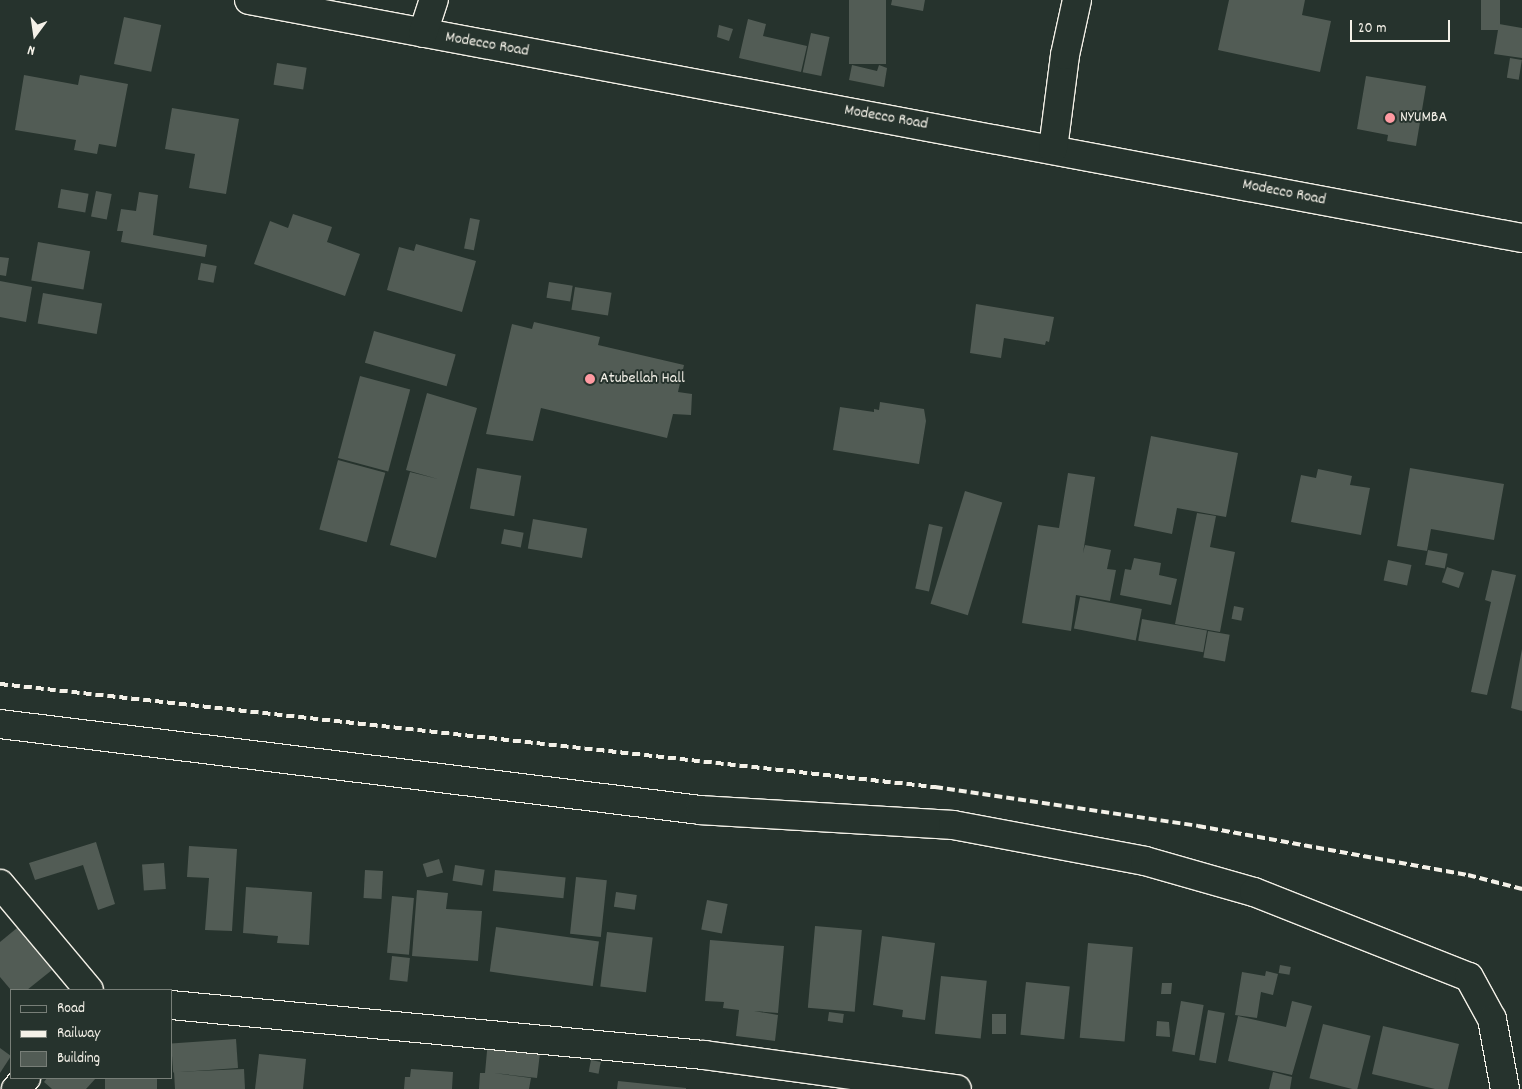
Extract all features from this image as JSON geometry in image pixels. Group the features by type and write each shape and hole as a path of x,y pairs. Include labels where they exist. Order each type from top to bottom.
{"street":[{"name":"Modecco Road","path":"249,0 1522,238"},
{"path":"423,33 434,0"},
{"path":"1053,149 1065,55 1077,0"},
{"path":"0,724 700,810 953,825 1145,861 1254,892 1469,977 1492,1019 1505,1089"},
{"path":"0,884 89,989"},
{"path":"172,1005 704,1055 957,1089"},
{"path":"16,1089 25,1079"}],"building":[{"path":"849,0 886,0 886,64 849,64"},
{"path":"892,0 925,0 923,11 891,5"},
{"path":"1229,0 1305,0 1302,15 1331,21 1320,72 1218,50"},
{"path":"1481,0 1500,0 1500,30 1481,30"},
{"path":"124,17 161,25 151,72 114,64"},
{"path":"748,19 766,24 763,36 807,46 801,72 739,58"},
{"path":"1499,24 1522,28 1522,58 1494,54"},
{"path":"719,25 733,29 729,41 717,37"},
{"path":"811,33 830,37 821,76 803,72"},
{"path":"1510,58 1522,60 1519,80 1507,78"},
{"path":"277,63 307,68 303,89 274,85"},
{"path":"852,65 877,71 879,65 887,68 884,87 849,80"},
{"path":"24,75 78,85 80,75 128,84 116,147 99,144 97,154 74,150 76,140 15,130"},
{"name":"NYUMBA","path":"1366,76 1426,86 1416,146 1387,141 1388,135 1357,129"},
{"path":"172,108 239,119 226,194 189,188 195,154 165,149"},
{"path":"61,189 89,194 85,213 58,208"},
{"path":"96,191 112,194 107,220 91,217"},
{"path":"139,192 158,195 153,235 207,245 205,257 121,242 123,231 117,231 121,209 136,211"},
{"path":"293,214 332,227 327,242 360,254 345,296 254,264 270,221 288,228"},
{"path":"470,218 480,220 474,250 464,248"},
{"path":"38,242 90,251 83,290 31,280"},
{"path":"416,244 476,261 462,312 387,290 399,247 414,251"},
{"path":"0,257 9,258 6,276 0,275"},
{"path":"201,263 217,266 213,283 198,280"},
{"path":"0,281 32,287 26,322 0,317"},
{"path":"549,282 573,286 570,302 546,298"},
{"path":"575,287 612,293 608,316 571,310"},
{"path":"43,293 102,303 97,334 38,324"},
{"path":"976,304 1054,317 1049,342 1046,341 1045,345 1004,338 1001,358 970,353"},
{"name":"Atubellah Hall","path":"534,322 600,337 598,345 684,365 678,392 692,394 691,415 673,414 667,438 541,408 533,441 486,434 512,324 532,329"},
{"path":"374,331 456,354 447,386 365,363"},
{"path":"360,376 410,389 388,472 338,458"},
{"path":"427,393 477,408 436,558 390,545 410,472 438,479 406,470"},
{"path":"880,402 924,409 926,421 919,464 833,450 840,407 874,412 874,409 879,410"},
{"path":"1151,436 1238,453 1226,517 1177,508 1172,534 1134,526"},
{"path":"338,460 385,473 367,542 319,530"},
{"path":"477,468 521,476 514,516 470,508"},
{"path":"1410,468 1504,484 1494,540 1431,529 1427,551 1397,546"},
{"path":"1318,469 1352,476 1350,485 1370,488 1361,535 1291,522 1301,475 1316,478"},
{"path":"1068,473 1095,477 1083,553 1085,545 1111,550 1107,569 1116,570 1110,601 1076,595 1071,631 1022,623 1038,525 1059,528"},
{"path":"965,491 1002,502 968,615 931,604"},
{"path":"1197,513 1216,516 1210,547 1235,552 1220,632 1175,624"},
{"path":"533,519 587,529 582,558 528,549"},
{"path":"929,524 943,527 929,591 915,589"},
{"path":"504,529 524,533 521,548 501,544"},
{"path":"1428,550 1448,554 1445,569 1425,565"},
{"path":"1134,558 1161,563 1159,575 1177,579 1171,605 1120,595 1125,569 1131,570"},
{"path":"1388,560 1411,565 1407,586 1384,581"},
{"path":"1447,567 1464,573 1459,588 1442,582"},
{"path":"1492,570 1516,575 1487,695 1471,692 1491,602 1485,600"},
{"path":"1080,597 1142,609 1136,640 1074,628"},
{"path":"1234,606 1244,608 1241,621 1232,619"},
{"path":"1142,619 1207,630 1203,652 1138,641"},
{"path":"1208,631 1230,635 1225,661 1203,658"},
{"path":"1522,649 1522,711 1511,708"},
{"path":"96,842 115,904 98,910 83,865 35,880 29,863"},
{"path":"189,846 237,849 232,931 205,930 209,878 187,877"},
{"path":"439,859 443,872 427,877 423,864"},
{"path":"164,863 166,889 144,890 142,865"},
{"path":"455,865 485,870 482,885 452,881"},
{"path":"365,870 383,871 382,899 364,898"},
{"path":"495,870 566,877 563,898 493,891"},
{"path":"576,877 607,880 601,937 570,934"},
{"path":"246,887 312,892 309,945 277,943 278,936 243,933"},
{"path":"417,890 448,893 446,909 482,911 478,961 412,956"},
{"path":"616,892 637,895 635,910 614,907"},
{"path":"392,896 414,898 409,955 387,953"},
{"path":"707,900 728,904 722,933 701,929"},
{"path":"815,926 862,930 855,1012 808,1008"},
{"path":"496,927 599,941 593,986 490,972"},
{"path":"17,928 52,970 28,989 10,989 0,977 0,942"},
{"path":"607,932 653,938 646,992 600,987"},
{"path":"882,936 935,943 925,1020 902,1017 903,1010 873,1005"},
{"path":"710,940 784,946 778,1013 754,1011 778,1015 775,1041 736,1036 739,1010 723,1008 724,1002 705,1001"},
{"path":"1088,943 1133,947 1125,1042 1080,1038"},
{"path":"392,956 410,958 407,982 389,980"},
{"path":"1280,965 1291,967 1289,975 1279,973"},
{"path":"1266,971 1278,974 1273,995 1261,992 1257,1018 1235,1015 1242,972 1265,976"},
{"path":"941,976 987,981 981,1038 935,1034"},
{"path":"1026,982 1070,987 1064,1039 1020,1035"},
{"path":"1162,983 1172,983 1171,994 1161,994"},
{"path":"1181,1001 1204,1005 1195,1055 1172,1051"},
{"path":"1292,1001 1312,1006 1292,1075 1228,1061 1238,1016 1286,1027"},
{"path":"1208,1010 1225,1013 1216,1063 1199,1060"},
{"path":"829,1012 844,1014 843,1023 828,1021"},
{"path":"992,1014 1006,1014 1006,1034 992,1034"},
{"path":"1157,1021 1169,1022 1170,1037 1156,1036"},
{"path":"1323,1024 1371,1036 1357,1089 1309,1078"},
{"path":"1383,1026 1459,1044 1448,1089 1435,1089 1372,1074"},
{"path":"236,1039 238,1068 173,1072 172,1043"},
{"path":"488,1040 541,1045 537,1078 494,1073 531,1078 529,1089 479,1089 480,1073 485,1073"},
{"path":"0,1048 10,1055 10,1058 0,1073"},
{"path":"259,1054 306,1059 303,1089 255,1089"},
{"path":"591,1060 601,1062 599,1074 589,1072"},
{"path":"244,1069 245,1089 175,1089 174,1072"},
{"path":"411,1069 453,1072 452,1089 404,1089 405,1077 410,1077"},
{"path":"1273,1072 1292,1077 1290,1089 1269,1089"},
{"path":"46,1079 95,1079 86,1089 52,1089 44,1082"},
{"path":"105,1079 157,1079 157,1089 105,1089"},
{"path":"618,1081 686,1088 686,1089 617,1089"}],"railway":[{"path":"0,684 935,787 1198,826 1468,875 1522,889"}],"place":[{"name":"NYUMBA","path":"1390,118"},
{"name":"Atubellah Hall","path":"590,379"}]}
